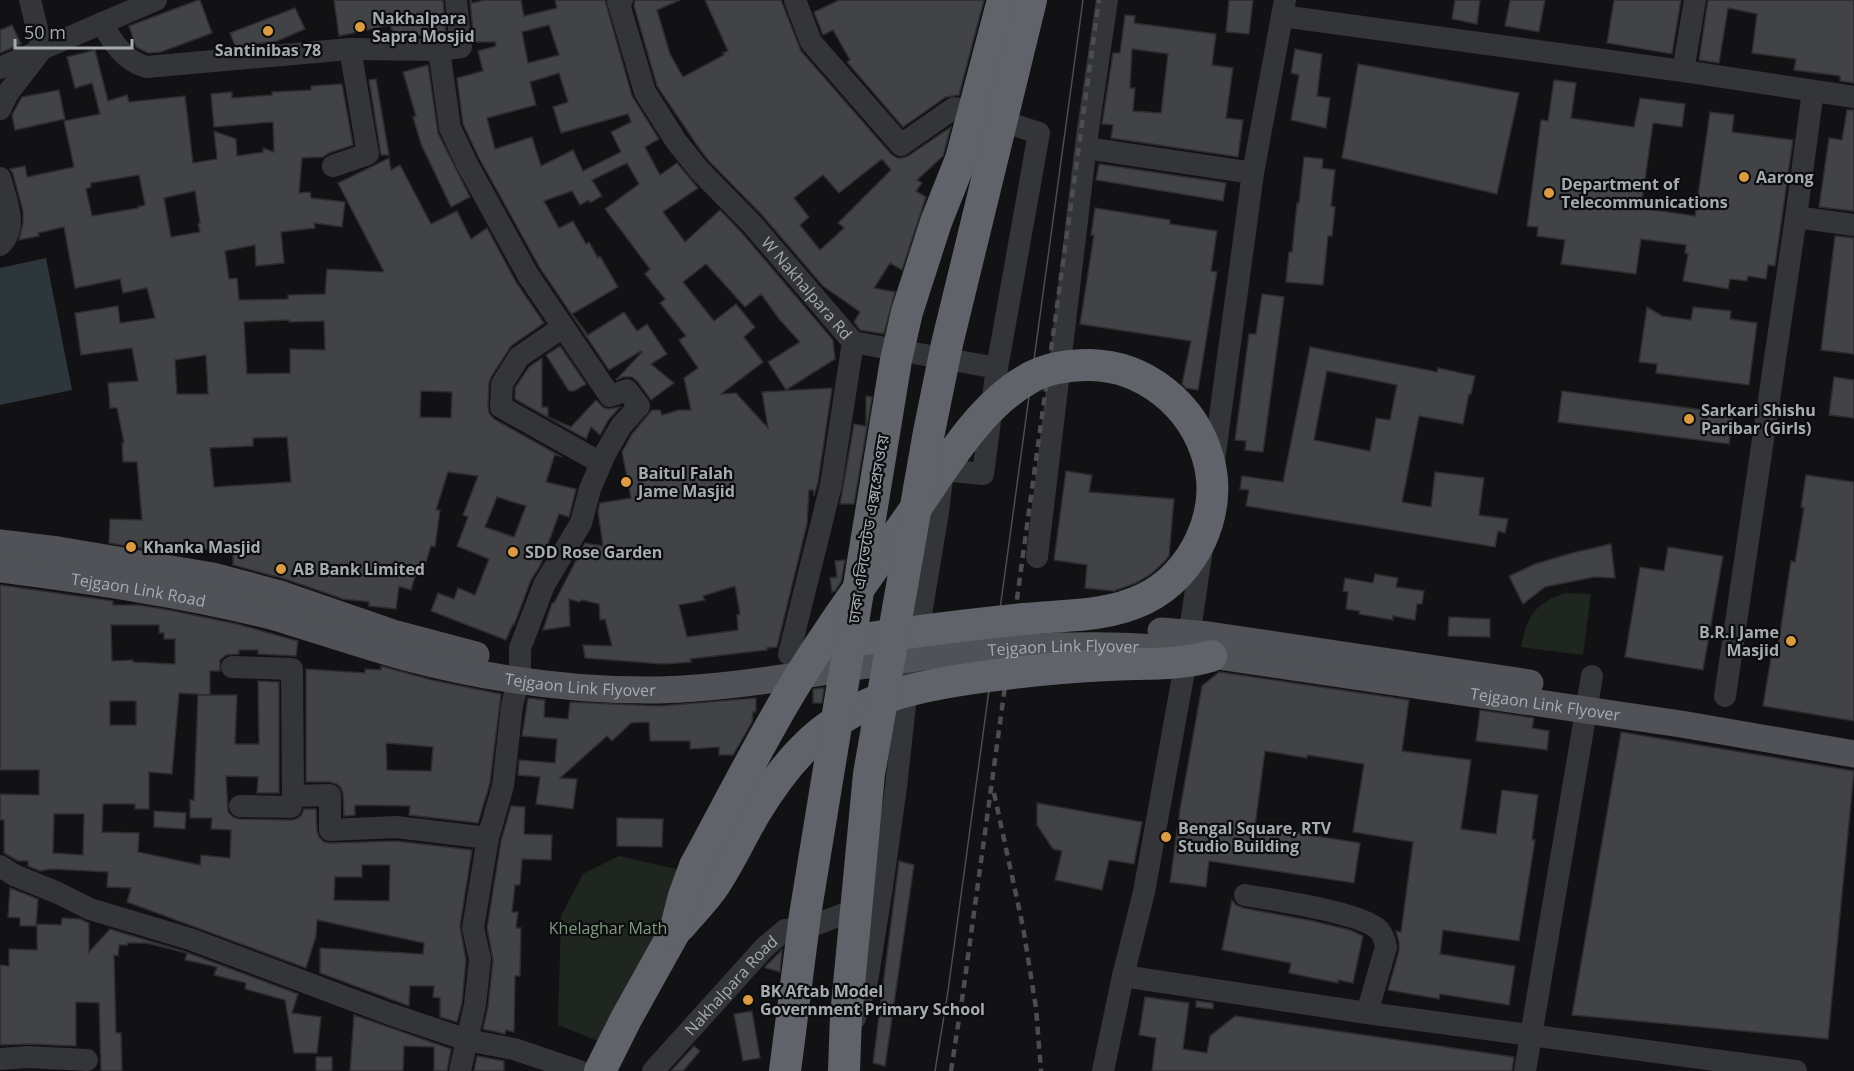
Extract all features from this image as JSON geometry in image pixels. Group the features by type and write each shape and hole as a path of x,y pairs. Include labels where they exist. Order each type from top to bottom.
{"highway":[{"name":"ঢাকা এলিভেটেড এক্সপ্রেসওয়ে","path":"785,1071 805,915 896,360 907,312 947,192 961,159 1003,0"},
{"path":"844,1071 846,1016 868,774 929,432 947,344 1031,0"},
{"path":"675,931 695,866 788,695 810,661 816,652 827,635 952,457 998,401 1030,377 1051,369 1075,365 1099,365 1125,370 1147,380 1164,391 1190,421 1208,458 1213,487 1210,514 1200,542 1182,570 1165,587 1145,599 1110,611 975,624 861,640 825,649 816,652 807,655 794,657"},
{"path":"600,1071 675,931 713,886 756,812 783,772 805,747 834,722 880,698 925,686 1029,670 1109,664 1192,662 1211,656"},
{"path":"832,1071 846,1016"}],"main road":[{"name":"Tejgaon Link Road","path":"0,543 213,576 277,606"},
{"name":"Tejgaon Link Road","path":"0,568 150,590 230,606 277,606"},
{"name":"Tejgaon Link Flyover","path":"277,606 496,659 548,668 642,674 672,674 751,667 794,657 958,635 1056,630 1152,631 1209,635 1459,672 1854,736"},
{"name":"Tejgaon Link Flyover","path":"277,606 405,657 536,683 588,689 658,690 720,686 957,653 1043,646 1123,645 1170,649 1681,724 1854,754"}],"street":[{"path":"30,0 42,49"},
{"path":"0,68 156,0"},
{"path":"102,23 117,48 133,62 146,67 350,49 439,50 461,47 456,0"},
{"name":"W Nakhalpara Rd","path":"622,0 618,1 645,92 676,141 699,170 752,224 853,342 831,485 794,657"},
{"path":"795,0 811,42 901,145 954,108 1039,133 997,368 983,474 942,470 938,512 920,620 911,650 896,787 867,981 839,1071"},
{"path":"1037,556 1086,147 1107,0"},
{"path":"1683,72 1695,0"},
{"path":"1103,1071 1144,892 1194,613 1253,173 1283,8 1854,97"},
{"path":"0,109 8,93 42,49"},
{"path":"333,166 368,154 350,49"},
{"path":"439,50 450,128 467,164 528,275 610,396 627,390 639,405 621,426 601,463 580,523 544,585 520,648 520,672 513,699 503,786 488,838 473,928 480,959 475,1005 460,1071"},
{"path":"1725,696 1813,91"},
{"path":"1086,147 1253,173"},
{"path":"0,178 10,219 10,230 0,245"},
{"path":"1796,217 1854,225"},
{"path":"563,327 519,357 502,384 501,407 601,463"},
{"path":"853,342 997,368"},
{"path":"520,672 669,681 713,678 911,650"},
{"path":"232,667 292,669 291,807 240,806"},
{"path":"1525,1071 1592,676"},
{"path":"292,796 330,795 330,830 396,827 488,838"},
{"path":"0,866 14,875 90,909 190,939 390,1014 467,1040 514,1048 579,1071"},
{"name":"Nakhalpara Road","path":"653,1071 764,948 785,930 809,927 870,904 882,887"},
{"path":"1245,895 1353,916 1378,930 1386,946 1367,1013"},
{"path":"1123,976 1367,1013 1796,1071"},
{"path":"0,1059 28,1057 87,1060"}],"green space":[{"path":"1565,593 1591,594 1583,655 1521,647 1526,627 1534,612 1554,597"},
{"name":"Khelaghar Math","path":"619,856 685,871 671,909 601,1042 558,1025 561,916 583,874"}],"shaded area":[{"path":"46,258 72,390 0,405 0,268"}],"building":[{"path":"200,0 212,33 161,52 148,53 136,47 129,26"},
{"path":"334,0 443,0 446,35 394,36 390,25 339,36"},
{"path":"470,0 472,3 485,0 521,0 524,16 557,8 555,0 605,0 632,96 659,139 645,147 660,175 677,163 698,188 663,212 685,242 720,210 833,340 835,359 786,390 768,362 800,342 761,294 745,307 706,264 683,282 714,321 736,304 755,327 744,337 763,362 721,394 736,393 768,428 762,392 832,388 818,482 814,496 813,490 809,490 807,524 777,647 690,659 691,662 662,664 585,658 583,645 612,646 605,619 600,620 599,604 569,599 570,626 543,630 552,603 585,543 603,546 598,511 600,503 631,498 622,452 632,434 652,410 660,410 662,415 679,410 691,410 684,378 698,368 679,340 686,336 660,303 665,299 645,274 650,269 605,209 639,184 627,163 592,180 602,196 590,203 589,200 580,205 572,191 544,201 559,228 573,221 586,244 589,242 598,258 600,256 618,287 572,314 588,335 624,312 637,331 647,324 667,354 651,364 674,383 651,400 632,377 616,380 641,351 609,370 540,268 479,158 463,124 457,78 483,71 478,51 496,46 495,42 474,42","holes":["549,25 559,55 528,63 522,32","559,73 568,102 553,107 561,133 628,114 631,122 611,132 621,152 583,171 573,150 541,166 532,137 495,149 487,118 536,105 530,82","735,586 740,614 737,615 738,630 687,637 679,605 705,600 703,596"]},
{"path":"635,0 680,0 657,10 670,54 683,77 728,51 705,0 781,0 801,51 891,154 897,158 908,156 951,127 943,156 917,180 922,183 916,191 926,197 902,270 890,263 874,288 895,292 884,334 860,330 854,322 860,312 823,286 762,215 699,148 657,86 634,6","holes":["882,159 891,170 838,223 844,228 820,250 800,225 809,217 794,198 823,175 839,193"]},
{"path":"839,0 984,0 959,95 946,97 903,127 847,62 850,60 833,30 823,35 814,12"},
{"path":"1229,0 1253,0 1249,34 1226,32"},
{"path":"1455,0 1480,0 1477,24 1452,19"},
{"path":"1510,0 1545,0 1539,32 1505,26"},
{"path":"1614,0 1681,0 1672,54 1607,43"},
{"path":"1708,0 1854,0 1854,83 1840,81 1840,76 1794,70 1796,59 1752,53 1757,14 1728,8 1719,63 1699,60"},
{"name":"Santinibas 78","path":"295,8 305,29 275,42 235,46 230,33"},
{"path":"1125,15 1135,16 1134,23 1216,34 1212,65 1233,68 1226,118 1243,120 1238,157 1111,138 1113,125 1102,124 1113,53 1120,53","holes":["1132,49 1168,54 1161,113 1133,111 1135,88 1130,88"]},
{"path":"12,25 21,44 0,53 0,30"},
{"path":"1295,49 1322,54 1317,96 1330,98 1326,128 1291,120 1299,75 1291,73"},
{"path":"95,50 108,101 127,95 129,102 185,96 193,163 217,159 214,131 236,139 237,156 263,152 263,148 274,152 273,122 214,127 211,94 232,92 232,98 272,95 272,92 311,90 311,86 342,84 353,145 323,157 302,158 299,193 310,192 311,198 345,202 342,227 314,223 315,228 281,232 284,263 256,266 255,245 225,251 229,279 237,278 239,300 288,299 288,295 325,294 327,269 384,272 338,183 389,158 391,170 400,165 431,224 457,211 471,239 487,228 516,282 544,323 511,346 491,377 489,413 494,419 562,457 555,454 546,482 576,489 569,517 559,514 540,566 531,580 506,640 431,611 438,593 454,599 458,588 475,595 489,559 457,546 468,517 463,515 478,476 448,472 436,510 440,510 435,547 431,546 424,569 418,567 411,590 399,586 396,609 369,606 369,602 343,599 285,579 233,565 233,552 227,552 227,550 182,549 182,555 109,543 110,519 142,520 137,462 123,462 122,443 124,443 117,408 110,408 108,383 138,381 132,348 81,355 75,313 118,306 120,323 155,318 147,288 123,293 120,279 75,288 64,227 19,240 23,211 10,169 25,166 27,177 74,167 64,121 100,114 92,83 75,88 67,57","holes":["139,175 145,205 92,216 86,189 91,187 91,183","195,191 200,232 171,237 164,198","324,321 325,350 290,349 290,373 247,374 244,322","206,355 208,394 177,394 175,360","421,391 452,392 451,418 420,417","287,437 291,482 214,487 210,448 253,446 253,438","497,497 526,506 514,537 485,527"]},
{"path":"1358,64 1519,93 1497,194 1342,158"},
{"path":"428,65 438,133 470,197 451,207 421,144 413,117 416,116 403,72"},
{"path":"376,79 389,155 381,155 369,80"},
{"name":"Aarong","path":"1554,80 1576,83 1571,118 1634,127 1640,98 1685,104 1682,127 1653,123 1641,208 1695,216 1710,112 1734,115 1732,132 1793,140 1775,266 1768,265 1766,279 1748,276 1747,281 1730,279 1728,289 1683,281 1688,254 1685,253 1686,245 1641,239 1636,274 1561,264 1565,240 1537,236 1538,227 1527,226 1541,120 1548,121"},
{"path":"59,90 65,119 15,130 12,115 22,97"},
{"path":"1847,110 1854,110 1854,211 1819,207 1829,138 1842,140"},
{"path":"1304,157 1323,159 1322,168 1335,170 1331,206 1335,207 1332,236 1328,236 1323,285 1286,282"},
{"path":"1099,164 1226,183 1223,201 1096,180"},
{"path":"1095,208 1170,220 1170,224 1217,231 1211,271 1217,272 1198,390 1186,388 1182,384 1191,341 1080,324 1094,235 1091,235"},
{"path":"1835,236 1854,238 1854,354 1821,350"},
{"path":"1262,294 1284,297 1263,452 1245,450 1246,441 1235,440 1249,334 1256,334"},
{"path":"1647,307 1662,316 1691,320 1693,307 1731,311 1730,319 1757,323 1749,385 1656,373 1657,364 1639,362"},
{"path":"560,346 586,384 574,391 569,391 546,355"},
{"path":"1310,347 1437,372 1438,368 1475,376 1463,424 1419,416 1402,502 1431,507 1435,472 1484,478 1479,515 1508,519 1505,533 1498,531 1495,547 1246,506 1249,490 1240,489 1242,476 1283,482","holes":["1327,371 1397,385 1390,420 1376,418 1370,451 1314,440"]},
{"path":"542,358 542,407 548,407 548,417 571,427 596,400 608,409 620,407 609,419 600,435 591,427 586,439 515,399 515,388 529,367"},
{"path":"1834,377 1854,380 1854,418 1829,415"},
{"path":"1562,391 1733,414 1729,444 1558,422"},
{"path":"866,396 872,397 854,504 840,504 854,424 866,426"},
{"path":"1066,471 1092,475 1089,492 1174,499 1169,556 1164,562 1151,574 1136,583 1114,591 1085,588 1087,565 1054,560"},
{"path":"1806,475 1854,482 1854,721 1763,706 1772,652 1777,653 1791,561 1795,562 1804,508 1801,507"},
{"path":"1611,544 1615,578 1594,577 1545,587 1523,604 1509,576 1535,564"},
{"path":"1668,547 1723,556 1703,670 1625,657 1640,567 1664,571"},
{"path":"845,560 841,582 832,592 830,578 837,577 835,561"},
{"path":"1375,574 1398,578 1396,587 1424,591 1422,604 1417,604 1415,620 1393,616 1393,620 1359,614 1360,611 1346,609 1348,592 1343,591 1345,578 1373,583"},
{"path":"0,585 113,601 113,605 139,605 169,610 237,624 298,641 296,656 258,654 258,650 239,650 239,654 226,655 220,660 220,671 210,671 210,695 237,695 235,744 259,744 258,681 279,682 279,793 257,793 258,777 226,776 228,812 240,819 291,820 301,816 304,809 316,809 317,831 324,842 396,841 472,850 460,926 466,960 462,1003 457,1022 440,1017 440,998 433,997 434,986 410,986 409,1006 320,973 320,948 423,954 424,943 317,920 316,936 306,968 127,902 131,888 107,887 108,872 52,869 40,871 28,866 28,861 18,861 4,853 4,820 0,820 0,794 39,795 39,770 0,770","holes":["111,625 159,625 159,633 164,633 164,639 175,639 175,664 133,662 133,660 112,661","179,693 210,695 198,695 194,800 190,800 190,818 212,818 211,829 231,830 230,858 201,855 200,865 138,852 139,833 102,832 103,804 135,804 135,809 149,809 149,772 172,774","110,701 136,701 136,725 110,725","54,814 84,814 83,855 53,853","362,865 390,865 389,901 334,900 335,877 362,877"]},
{"path":"1449,617 1490,619 1490,637 1448,636"},
{"path":"381,666 432,680 501,694 490,783 478,823 409,815 410,806 355,805 355,815 344,816 343,794 337,784 306,782 306,669 365,673 365,669 381,670","holes":["386,743 433,747 431,771 387,770"]},
{"path":"1219,672 1409,700 1402,751 1471,760 1461,829 1496,834 1502,790 1538,795 1532,840 1535,840 1519,941 1443,930 1440,954 1515,966 1509,1005 1440,994 1439,999 1388,990 1399,951 1396,931 1401,932 1413,842 1353,832 1364,764 1265,751 1255,826 1360,843 1354,883 1209,861 1206,887 1170,882 1180,809 1202,686"},
{"path":"824,688 822,703 813,703 813,689"},
{"path":"528,698 545,700 544,717 568,719 570,702 659,706 756,698 756,712 753,712 752,722 733,755 719,755 719,747 690,749 690,741 650,741 649,722 631,723 612,741 607,736 560,778 577,779 573,809 536,804 540,777 518,775 519,760 555,763 557,739 522,736"},
{"path":"1480,710 1534,718 1532,728 1549,731 1547,750 1476,741"},
{"path":"1621,732 1854,771 1828,1039 1572,1015"},
{"path":"1037,803 1142,822 1134,864 1109,860 1102,890 1055,880 1062,851 1053,849 1037,825"},
{"path":"511,806 525,807 524,834 552,835 551,860 522,859 520,885 515,885 512,912 518,912 516,928 521,928 520,976 515,976 514,1032 506,1030 505,1034 483,1029 493,960 487,928 501,841"},
{"path":"154,811 186,813 185,829 154,827"},
{"path":"617,818 663,819 662,847 617,846"},
{"path":"899,861 914,865 885,1066 873,1063"},
{"path":"10,888 38,899 36,926 20,926 20,918 8,917"},
{"path":"1232,900 1243,908 1313,921 1350,930 1363,936 1353,983 1338,980 1338,983 1289,973 1291,963 1222,950"},
{"path":"62,918 80,919 89,923 89,952 110,929 186,952 298,994 292,1013 321,1017 317,1053 294,1053 285,1000 245,989 246,983 214,975 217,967 185,960 187,953 147,943 119,945 118,956 114,955 116,1033 121,1033 122,1071 101,1071 99,1003 76,1002 76,1046 0,1045 0,965 9,966 9,949 37,950 37,924 61,925"},
{"path":"782,950 780,972 766,968 765,967"},
{"path":"1145,997 1189,1003 1183,1049 1207,1053 1210,1036 1235,1016 1514,1057 1512,1071 1152,1071 1156,1038 1139,1035"},
{"path":"1196,1001 1213,1003 1213,1009 1196,1007"},
{"path":"752,1011 760,1058 743,1061 734,1014"},
{"path":"354,1015 451,1049 447,1071 434,1071 434,1047 404,1046 403,1071 350,1071"},
{"path":"694,1046 700,1051 683,1071 671,1071"},
{"path":"477,1056 504,1061 504,1071 474,1071"},
{"path":"316,1057 332,1057 332,1071 316,1071"}],"tram line":[{"path":"935,1071 948,991 1083,0"}],"railway":[{"path":"951,1071 1099,0"},
{"path":"994,793 1023,927 1036,1008 1041,1071"}],"place":[{"name":"Nakhalpara Sapra Mosjid","path":"360,27"},
{"name":"Santinibas 78","path":"268,31"},
{"name":"Aarong","path":"1744,177"},
{"name":"Department of Telecommunications","path":"1549,193"},
{"name":"Sarkari Shishu Paribar (Girls)","path":"1689,419"},
{"name":"Baitul Falah Jame Masjid","path":"626,482"},
{"name":"Khanka Masjid","path":"131,547"},
{"name":"SDD Rose Garden","path":"513,552"},
{"name":"AB Bank Limited","path":"281,569"},
{"name":"B.R.I Jame Masjid","path":"1791,641"},
{"name":"Bengal Square, RTV Studio Building","path":"1166,837"},
{"name":"BK Aftab Model Government Primary School","path":"748,1000"}]}
